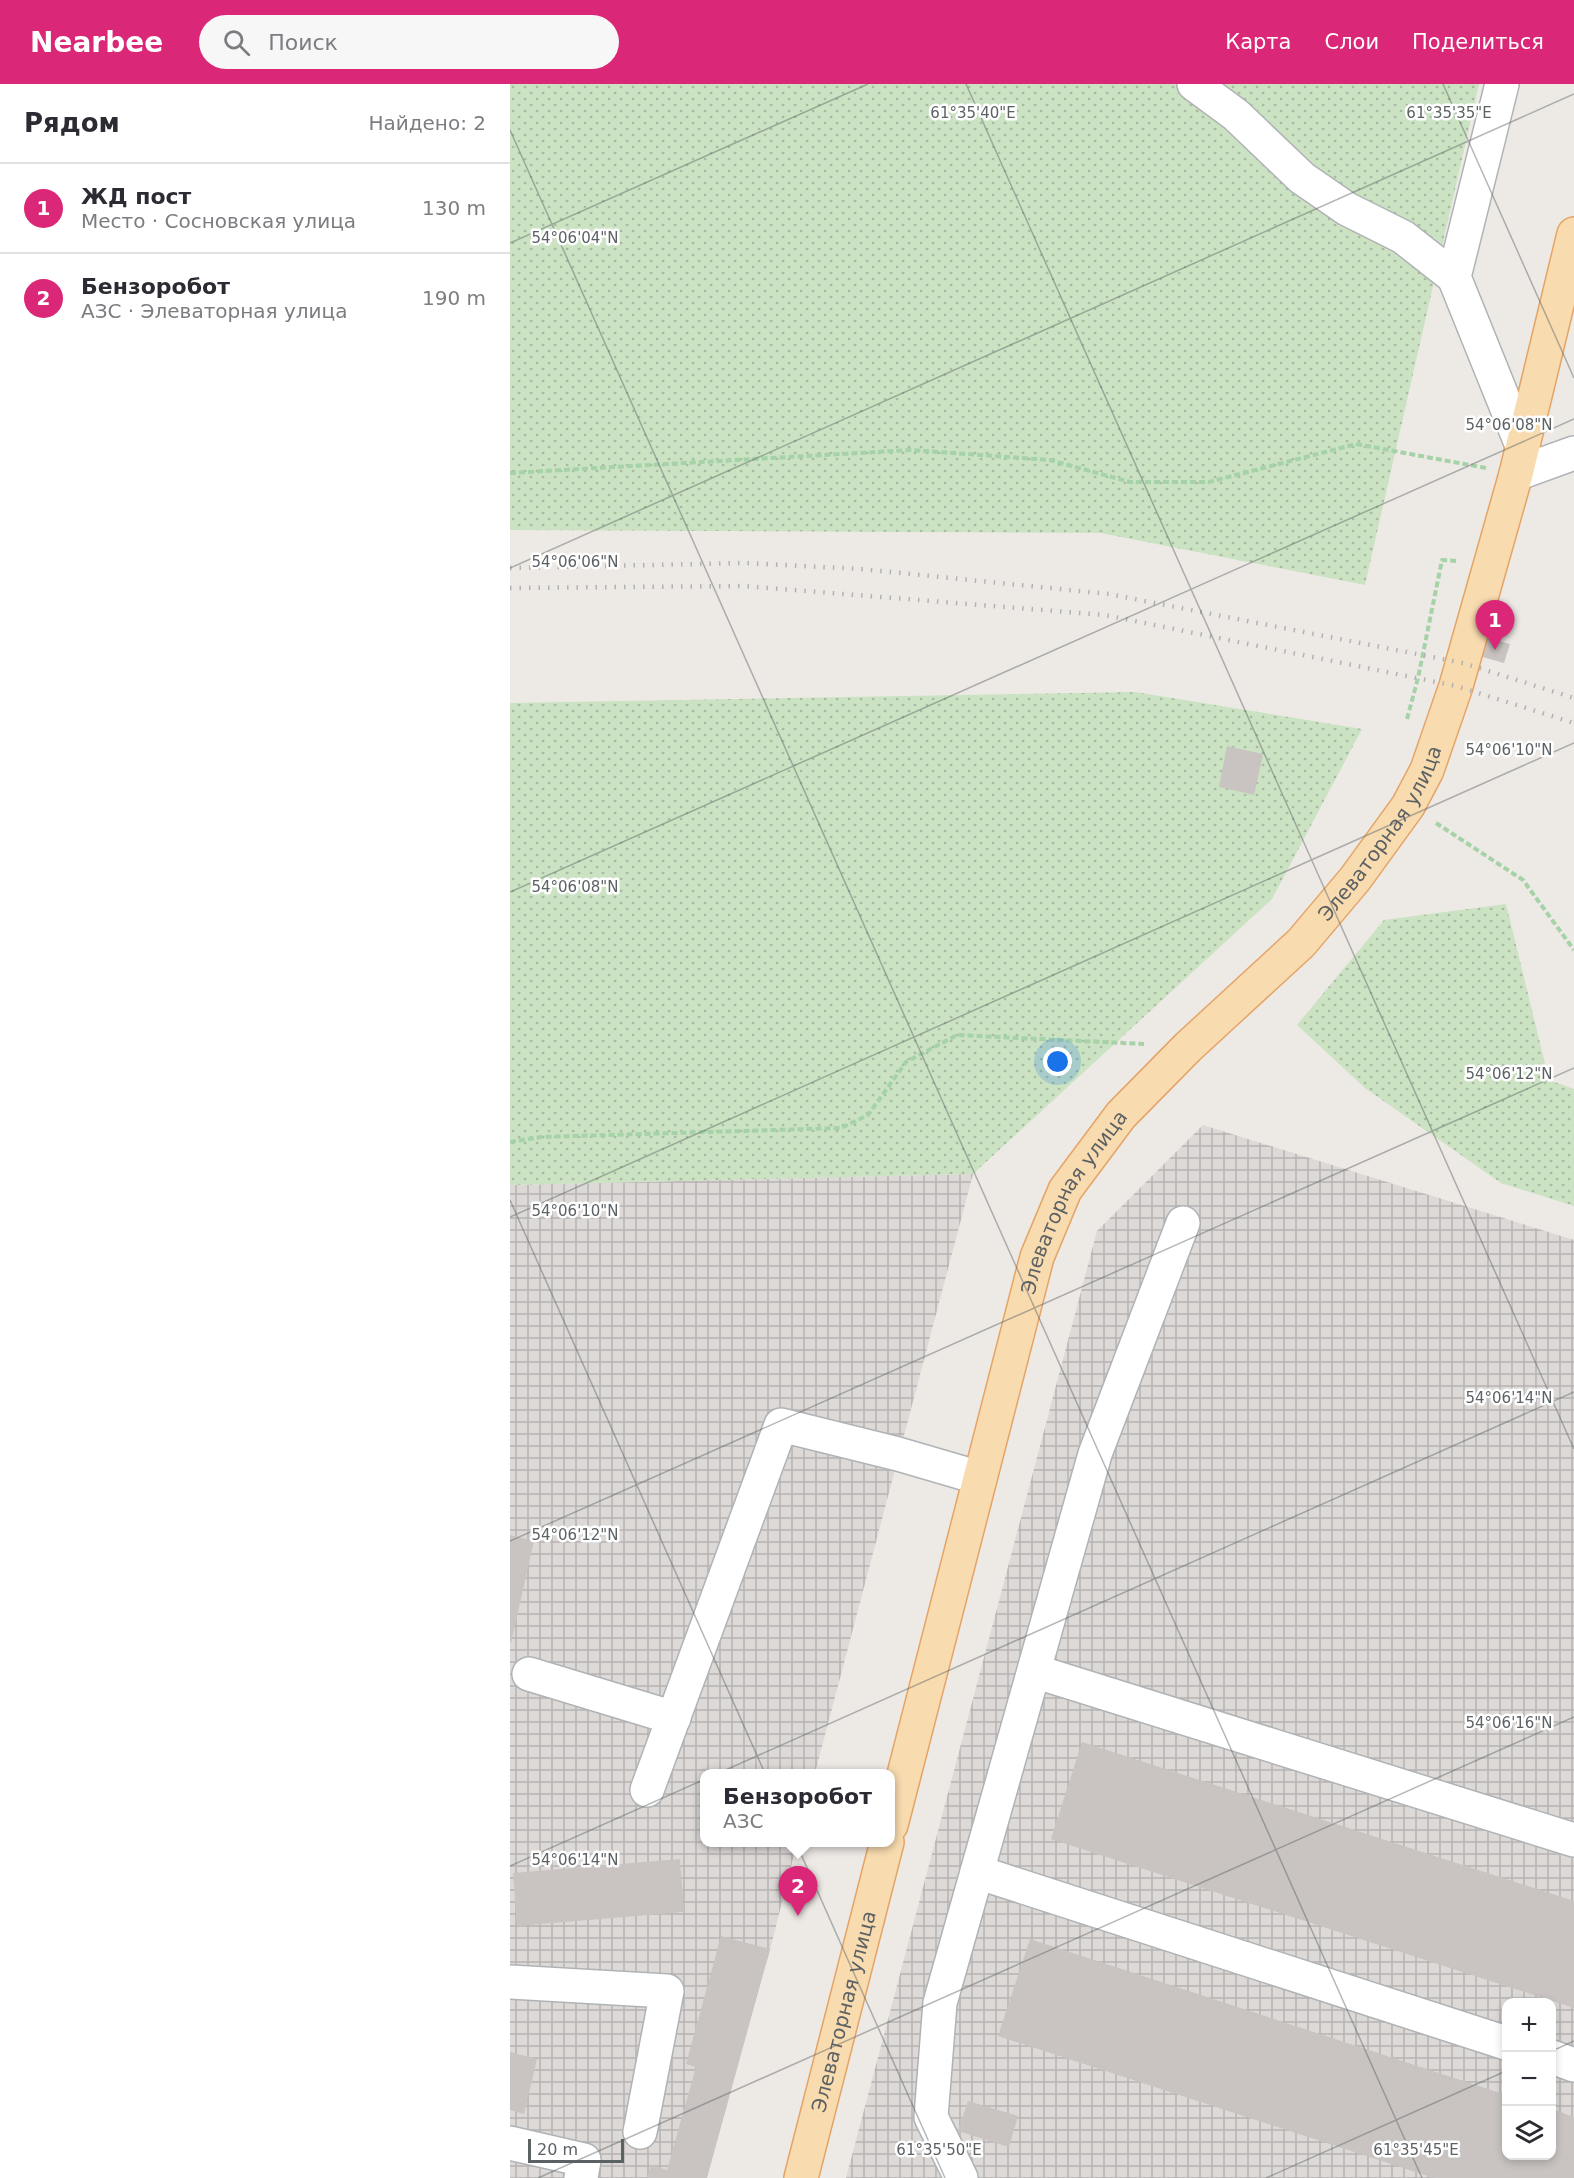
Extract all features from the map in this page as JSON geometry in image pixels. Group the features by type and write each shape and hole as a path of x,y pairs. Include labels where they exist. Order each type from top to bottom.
{"main road":[{"name":"Элеваторная улица","path":"895,1809 1036,1257 1065,1190 1120,1115 1188,1047 1301,943 1355,879 1408,806 1427,770 1459,675 1519,461 1574,234"},
{"name":"Элеваторная улица","path":"801,2178 886,1847"}],"lane":[{"path":"1194,84 1236,115 1302,178 1347,209 1403,237 1454,277 1519,461 1574,453"},
{"path":"1454,277 1502,84"},
{"path":"961,2178 931,2117 940,2003 1095,1454 1183,1223"},
{"path":"647,1790 781,1425 898,1454 980,1478"},
{"path":"1034,1671 1574,1840"},
{"path":"529,1674 674,1718"},
{"path":"977,1872 1502,2042"},
{"path":"510,1982 667,1991 640,2132"},
{"path":"1556,2059 1574,2064"},
{"path":"510,2143 584,2160 581,2178"}],"path":[{"path":"510,473 911,450 1050,460 1130,482 1209,482 1356,444 1519,461"},
{"path":"1404,730 1418,678 1442,560 1490,564"},
{"path":"1408,806 1523,880 1574,950"},
{"path":"510,1142 541,1137 841,1128 868,1115 906,1062 957,1035 1188,1047"}],"shaded area":[{"path":"1203,1125 1574,1240 1574,2178 846,2178 1097,1231"},
{"path":"973,1174 816,1769 700,1769 700,1847 796,1847 770,1950 704,2178 510,2178 510,1185"}],"green space":[{"path":"510,84 1479,84 1365,585 1101,533 510,530"},
{"path":"1135,692 1362,729 1272,899 973,1174 510,1185 510,703"},
{"path":"1506,904 1549,1080 1574,1089 1574,1206 1501,1183 1365,1088 1297,1025 1384,920"}],"building":[{"path":"1485,637 1510,644 1504,663 1479,656"},
{"path":"1227,746 1263,754 1254,795 1219,787"},
{"path":"510,1535 534,1541 511,1643 510,1642"},
{"path":"1082,1742 1574,1901 1574,2008 1556,2002 1556,1998 1543,1998 1051,1839"},
{"path":"680,1859 684,1912 517,1926 513,1873"},
{"path":"721,1936 770,1949 707,2178 647,2178 651,2165 667,2170 696,2067 686,2064"},
{"path":"1030,1939 1502,2094 1502,2160 1556,2160 1556,2110 1574,2117 1574,2178 1434,2178 998,2036"},
{"path":"510,2052 537,2059 524,2114 510,2110"},
{"path":"968,2101 1018,2116 1009,2147 958,2131"}],"railway":[{"path":"510,568 745,563 861,569 1109,594 1463,663 1574,698"},
{"path":"510,588 744,586 1105,615 1456,686 1574,723"}],"place":[{"name":"ЖД пост","path":"1495,650"},
{"name":"Бензоробот","path":"798,1916"}]}
